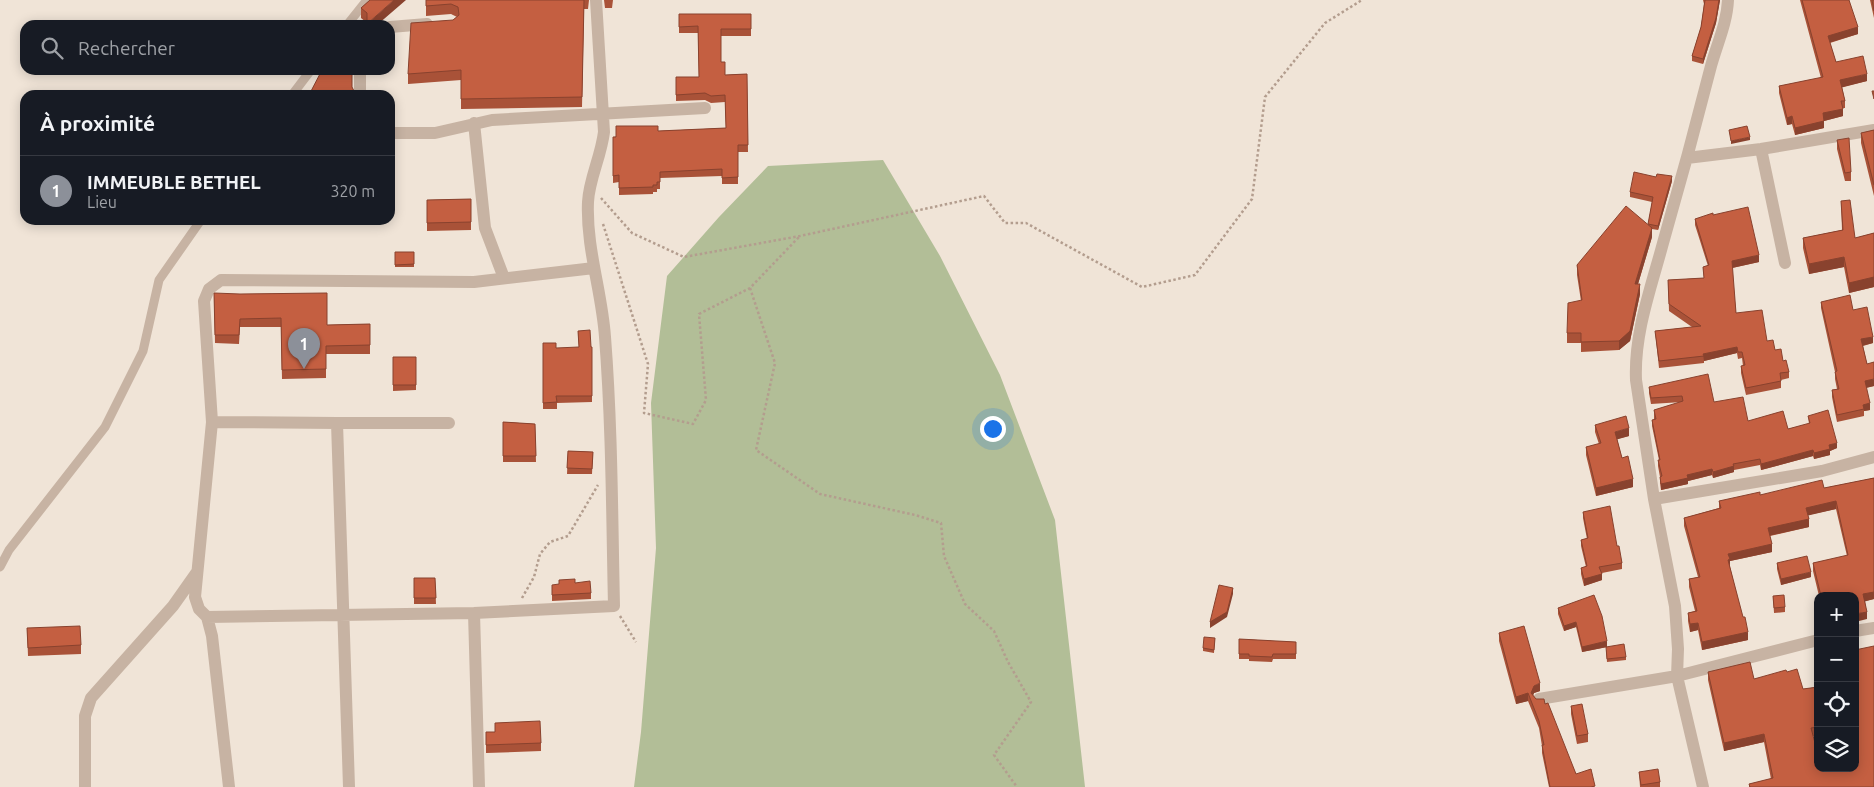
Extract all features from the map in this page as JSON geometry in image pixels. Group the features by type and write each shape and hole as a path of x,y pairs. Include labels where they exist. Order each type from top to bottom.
{"street":[{"path":"207,617 474,613 614,606 605,336 600,293 590,244 588,202 590,185 602,150 604,132 596,0"},
{"path":"1703,787 1677,676 1678,649 1675,606 1654,499 1635,362 1644,308 1688,158 1712,61 1727,13 1728,0"},
{"path":"395,27 443,22"},
{"path":"360,75 360,90"},
{"path":"395,133 435,133 492,120 705,108"},
{"path":"474,123 485,228 504,278"},
{"path":"1688,158 1761,149 1874,130"},
{"path":"1761,149 1785,262"},
{"path":"229,787 215,655 207,617 199,609 196,597 212,422 204,301 209,289 221,280 474,282 594,268"},
{"path":"212,422 449,423"},
{"path":"337,422 349,787"},
{"path":"1654,499 1822,471 1874,457"},
{"path":"85,787 85,716 91,698 173,606 197,572"},
{"path":"474,613 479,787"},
{"path":"1859,630 1874,628"},
{"path":"1538,699 1677,676 1814,641"}],"lane":[{"path":"351,20 368,0"},
{"path":"296,90 307,75"},
{"path":"0,566 9,550 105,427 143,351 159,280 198,225"}],"path":[{"path":"590,185 632,233 684,257 800,236 984,196 1006,222 1026,222 1142,286 1195,275 1252,199 1266,97 1325,23 1362,0"},
{"path":"603,223 648,364 644,413 693,424 706,400 699,314 750,288 800,236"},
{"path":"750,288 775,363 756,450 820,494 915,515 941,523 944,556 965,604 994,631 1008,662 1030,702 994,755 1017,787"},
{"path":"522,598 534,577 540,554 550,542 568,536 610,464"},
{"path":"614,606 636,642"}],"green space":[{"path":"883,160 940,256 1000,375 1055,520 1085,787 634,787 641,732 656,548 651,403 667,276 719,217 768,166"}],"building":[{"path":"370,0 394,0 372,20 367,20 367,13 361,8"},
{"path":"426,0 584,0 582,97 461,99 461,70 408,74 411,23 453,20 459,15 458,7 451,4 426,6"},
{"path":"1705,0 1719,0 1716,18 1703,59 1692,56 1701,27"},
{"path":"1802,0 1849,0 1858,27 1828,36 1836,62 1863,56 1867,74 1840,80 1845,101 1841,101 1843,109 1823,113 1824,121 1795,128 1792,116 1787,118 1779,86 1823,77"},
{"path":"679,14 751,14 751,29 721,29 721,62 725,62 725,75 747,74 748,145 738,145 738,177 722,178 722,169 660,172 660,182 657,182 657,185 653,185 653,187 619,188 619,175 613,176 613,137 616,137 616,126 658,126 658,131 726,128 725,95 711,96 705,93 676,95 676,77 699,77 698,26 679,27"},
{"path":"319,75 352,75 354,90 312,90"},
{"path":"1747,126 1750,137 1731,141 1729,130"},
{"path":"1874,130 1874,185 1861,133"},
{"path":"1849,138 1851,172 1845,173 1837,140"},
{"path":"1634,172 1656,177 1657,174 1672,176 1658,226 1648,224 1653,197 1630,192"},
{"path":"471,199 471,222 427,223 427,200"},
{"path":"1850,200 1855,238 1874,233 1874,277 1849,283 1844,257 1809,264 1803,238 1843,230 1841,201"},
{"path":"1626,206 1652,228 1635,284 1640,284 1630,331 1619,341 1581,342 1581,333 1567,333 1568,303 1582,300 1577,265"},
{"path":"1748,207 1759,255 1732,261 1736,313 1762,310 1767,341 1773,340 1775,350 1781,349 1783,361 1786,360 1789,372 1780,373 1781,381 1746,388 1741,366 1745,365 1742,352 1738,352 1737,347 1703,354 1704,356 1659,361 1655,331 1701,326 1669,304 1668,280 1704,278 1703,267 1709,265 1695,219 1713,213 1713,215"},
{"path":"395,252 414,252 414,264 395,265"},
{"path":"214,293 327,293 327,325 370,324 370,345 326,346 326,369 282,370 281,318 240,319 239,335 215,335"},
{"path":"1850,295 1853,310 1867,307 1873,337 1861,339 1867,364 1874,362 1874,379 1865,381 1870,403 1863,405 1864,409 1837,415 1832,390 1839,389 1835,372 1837,371 1821,302"},
{"path":"590,330 592,396 556,396 557,402 543,403 543,343 556,343 556,348 579,347 578,331"},
{"path":"393,357 416,357 416,385 393,385"},
{"path":"1708,374 1714,402 1743,397 1748,421 1783,411 1788,429 1810,423 1808,416 1828,410 1837,443 1829,445 1830,449 1814,453 1813,450 1761,464 1760,459 1733,464 1734,466 1713,472 1712,469 1687,475 1688,478 1661,484 1660,477 1662,476 1658,460 1660,460 1652,420 1656,419 1654,410 1683,401 1682,396 1651,398 1649,387"},
{"path":"1626,416 1629,428 1615,432 1622,458 1628,456 1633,479 1596,488 1586,447 1601,443 1595,425"},
{"path":"503,422 535,424 536,456 503,456"},
{"path":"568,451 593,452 592,469 567,468"},
{"path":"1874,478 1874,592 1863,594 1867,612 1859,613 1859,592 1820,592 1813,563 1848,555 1836,501 1806,508 1809,519 1768,528 1772,544 1728,554 1748,632 1702,642 1698,623 1690,624 1688,613 1697,611 1689,579 1700,577 1684,518 1721,508 1719,501 1760,492 1760,495 1822,480 1824,488"},
{"path":"1610,506 1622,563 1599,567 1602,574 1584,579 1581,568 1587,566 1581,540 1588,538 1583,512"},
{"path":"1807,556 1811,572 1781,579 1777,563"},
{"path":"414,578 435,578 436,598 414,598"},
{"path":"575,579 575,583 590,581 591,593 552,595 552,585 559,584 559,580"},
{"path":"1219,585 1233,588 1227,612 1210,622"},
{"path":"1594,595 1602,616 1607,641 1582,647 1576,622 1564,626 1558,608"},
{"path":"1784,595 1785,607 1774,608 1773,596"},
{"path":"80,626 81,645 28,648 27,628"},
{"path":"1524,626 1540,683 1534,686 1531,693 1536,699 1544,699 1545,704 1548,703 1576,774 1591,769 1595,786 1550,787 1539,721 1528,693 1516,697 1499,633"},
{"path":"1204,637 1215,638 1214,650 1203,648"},
{"path":"1239,639 1296,642 1296,654 1273,654 1272,657 1239,654"},
{"path":"1624,644 1626,657 1607,659 1606,647"},
{"path":"1874,646 1874,787 1750,787 1749,784 1773,778 1764,734 1724,743 1708,672 1750,662 1754,679 1786,670 1787,672 1797,669 1803,689 1814,688 1814,728 1811,728 1814,739 1814,772 1859,772 1859,649"},
{"path":"1582,704 1588,734 1577,736 1571,706"},
{"path":"540,721 541,743 486,745 486,732 495,732 495,723"},
{"path":"1658,769 1660,782 1641,785 1639,772"}],"place":[{"name":"IMMEUBLE BETHEL","path":"304,369"}]}
